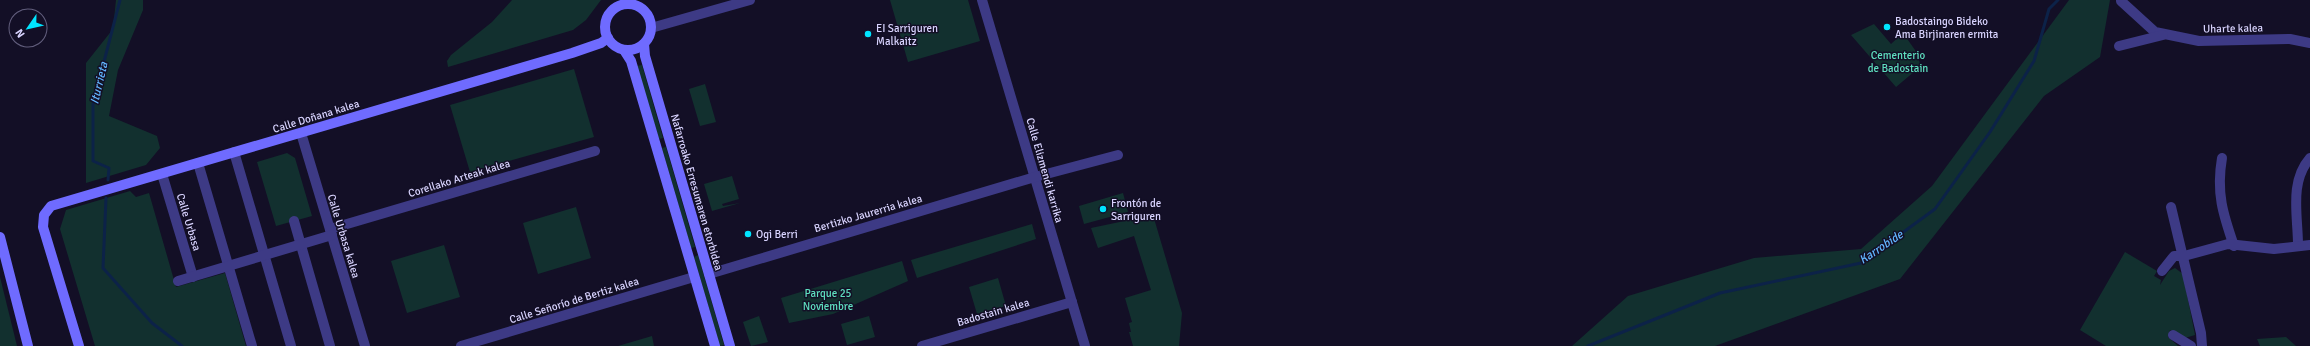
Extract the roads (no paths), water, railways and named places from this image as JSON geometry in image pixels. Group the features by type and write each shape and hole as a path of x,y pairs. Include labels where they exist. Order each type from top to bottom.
{"street":[{"path":"651,28 750,0"},
{"name":"Calle Elizmendi karrika","path":"982,0 1085,346"},
{"name":"Uharte kalea","path":"2120,1 2155,32 2199,41 2290,38 2310,43"},
{"path":"627,4 637,6 644,11 650,19 651,28 650,35 644,44 634,50 624,50 616,46 608,38 606,29 608,18 615,9 627,4"},
{"path":"2119,46 2166,34"},
{"name":"Calle Doñana kalea","path":"79,346 43,227 44,215 51,206 572,53 601,43 608,38"},
{"name":"Nafarroako Erresumaren etorbidea","path":"644,44 645,56 730,346"},
{"path":"624,50 631,61 715,346"},
{"name":"Calle Urbasa kalea","path":"301,133 365,346"},
{"name":"Corellako Arteak kalea","path":"331,232 595,151"},
{"path":"234,152 291,346"},
{"path":"1035,177 1118,155"},
{"path":"2222,158 2218,178 2219,194 2234,246"},
{"path":"2298,245 2296,184 2301,168 2310,158"},
{"path":"198,163 252,346"},
{"name":"Calle Urbasa","path":"162,174 193,277"},
{"name":"Bertizko Jaurerria kalea","path":"709,274 1035,177"},
{"path":"2171,207 2184,256 2201,333 2202,346"},
{"path":"294,221 330,346"},
{"path":"178,281 300,244 331,232"},
{"path":"0,237 28,346"},
{"path":"2162,271 2174,256 2184,256 2228,244 2234,246 2274,249 2298,245 2310,245"},
{"name":"Calle Señorío de Bertiz kalea","path":"461,346 694,277"},
{"name":"Badostain kalea","path":"922,346 1072,302"},
{"path":"2172,335 2191,346"}],"waterway":[{"name":"Iturrieta","path":"108,180 109,168 93,161 93,104 120,0"},
{"name":"Karrobide","path":"1588,346 1720,293 1861,263 1935,209 1990,132 2034,61 2049,9 2058,0"},
{"name":"Iturrieta","path":"106,198 103,268 152,323 182,346"}],"place":[{"name":"Badostaingo Bideko Ama Birjinaren ermita","path":"1887,27"},
{"name":"EI Sarriguren Malkaitz","path":"868,34"},
{"name":"Frontón de Sarriguren","path":"1103,209"},
{"name":"Ogi Berri","path":"748,234"}],"park label":[{"name":"Cementerio de Badostain","path":"1898,61"},
{"name":"Parque 25 Noviembre","path":"828,299"}]}
